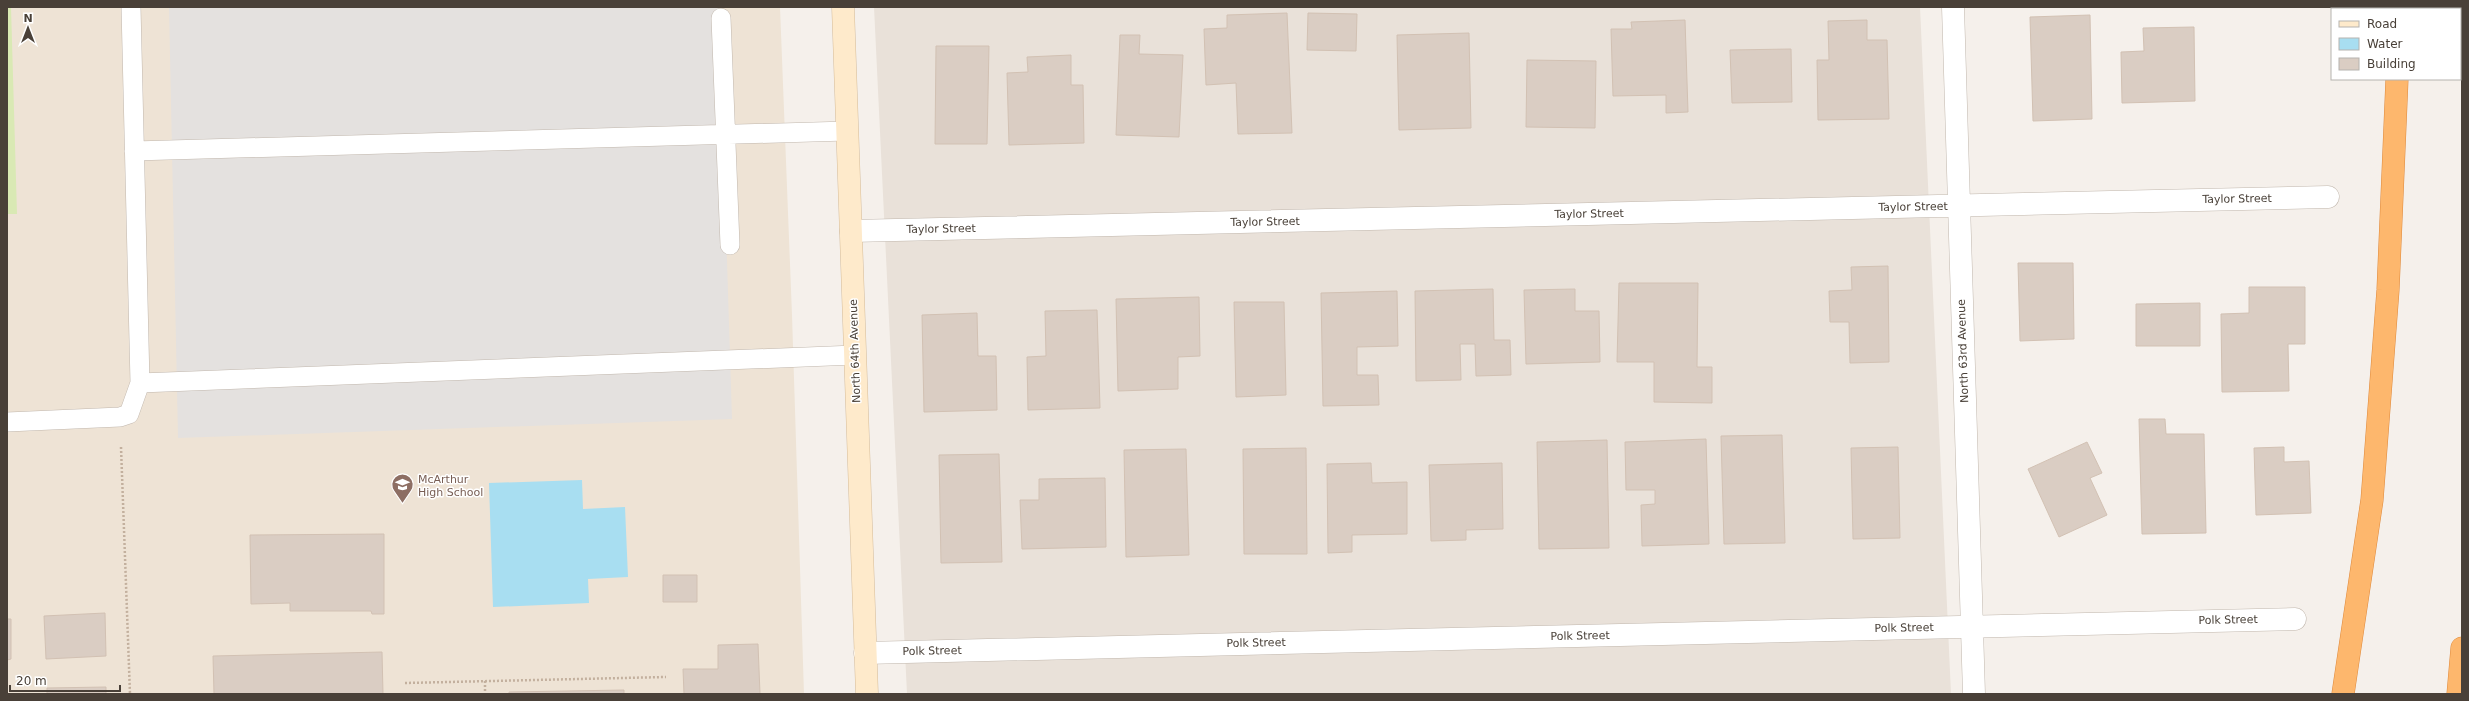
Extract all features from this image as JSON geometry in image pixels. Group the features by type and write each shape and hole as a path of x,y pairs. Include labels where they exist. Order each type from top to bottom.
{"highway":[{"path":"2343,694 2372,492 2388,290 2397,80"},
{"path":"2458,694 2462,648"}],"street":[{"name":"North 64th Avenue","path":"843,7 865,653 868,694"},
{"name":"North 63rd Avenue","path":"1953,7 1974,694"},
{"name":"Taylor Street","path":"851,231 2328,197"},
{"name":"Polk Street","path":"865,653 2295,619"}],"lane":[{"path":"7,422 120,417 129,414 140,383 130,7"},
{"path":"721,18 727,134 730,245"},
{"path":"134,152 847,131"},
{"path":"140,383 855,355"}],"path":[{"path":"405,683 666,676"},
{"path":"485,681 485,694"}],"shaded area":[{"name":"McArthur High School","path":"7,7 780,7 792,315 804,694 7,694"},
{"path":"169,7 719,7 732,419 178,438"},
{"path":"874,7 1920,7 1951,694 907,694"}],"green space":[{"path":"7,7 11,7 17,214 7,214"}],"water":[{"path":"582,480 583,509 625,507 628,577 588,579 589,603 493,607 489,483"}],"building":[{"path":"1287,13 1292,133 1238,134 1236,83 1206,85 1204,29 1227,28 1227,15"},
{"path":"1308,13 1357,14 1356,51 1307,50"},
{"path":"2090,15 2092,119 2033,121 2030,17"},
{"path":"1685,20 1688,112 1666,113 1666,95 1613,96 1611,29 1632,29 1631,22"},
{"path":"1867,20 1867,40 1887,40 1889,119 1818,120 1817,60 1829,60 1828,21"},
{"path":"2194,27 2195,101 2122,103 2121,52 2144,51 2143,28"},
{"path":"1469,33 1471,128 1399,130 1397,35"},
{"path":"1120,35 1140,35 1139,54 1183,55 1179,137 1116,135"},
{"path":"936,46 989,46 987,144 935,144"},
{"path":"1791,49 1792,102 1732,103 1730,50"},
{"path":"1071,55 1071,85 1083,85 1084,143 1009,145 1007,73 1028,72 1027,57"},
{"path":"1527,60 1596,61 1595,128 1526,127"},
{"path":"2018,263 2073,263 2074,339 2020,341"},
{"path":"1888,266 1889,362 1850,363 1849,322 1830,322 1829,291 1852,290 1851,267"},
{"path":"1619,283 1698,283 1697,367 1712,367 1712,403 1654,402 1654,362 1617,362"},
{"path":"2249,287 2305,287 2305,344 2288,344 2289,391 2222,392 2221,314 2249,313"},
{"path":"1493,289 1494,340 1510,340 1511,375 1476,376 1475,344 1460,344 1461,380 1416,381 1415,291"},
{"path":"1575,289 1575,311 1599,311 1600,362 1526,364 1524,290"},
{"path":"1397,291 1398,346 1357,347 1357,375 1378,375 1379,405 1323,406 1321,293"},
{"path":"1199,297 1200,356 1178,357 1178,389 1118,391 1116,299"},
{"path":"1234,302 1284,302 1286,395 1236,397"},
{"path":"2200,303 2200,346 2136,346 2136,304"},
{"path":"1097,310 1100,408 1028,410 1027,357 1046,356 1045,311"},
{"path":"977,313 978,356 996,356 997,410 924,412 922,315"},
{"path":"2139,419 2165,419 2166,434 2204,434 2206,533 2142,534"},
{"path":"1782,435 1785,543 1724,544 1721,436"},
{"path":"1706,439 1709,544 1642,546 1641,505 1655,504 1655,490 1626,490 1625,442"},
{"path":"1607,440 1609,548 1539,549 1537,442"},
{"path":"2087,442 2102,473 2090,478 2107,515 2059,537 2028,469"},
{"path":"1898,447 1900,538 1853,539 1851,448"},
{"path":"2284,447 2284,462 2309,461 2311,513 2256,515 2254,448"},
{"path":"1306,448 1307,554 1244,554 1243,449"},
{"path":"1186,449 1189,555 1126,557 1124,450"},
{"path":"999,454 1002,562 941,563 939,455"},
{"path":"1371,463 1372,483 1407,482 1407,534 1352,535 1352,552 1328,553 1327,464"},
{"path":"1502,463 1503,529 1466,530 1466,540 1431,541 1429,465"},
{"path":"1105,478 1106,547 1022,549 1020,500 1039,500 1039,479"},
{"path":"384,534 384,614 372,614 371,611 290,611 290,603 251,604 250,535"},
{"path":"663,575 697,575 697,602 663,602"},
{"path":"105,613 106,656 46,659 44,616"},
{"path":"7,619 11,619 11,659 7,660"},
{"path":"758,644 760,694 684,694 683,669 718,669 718,645"},
{"path":"382,652 383,694 214,694 213,656"},
{"path":"106,687 106,694 47,694 47,688"},
{"path":"624,690 624,694 509,694 509,692"}],"place":[{"name":"McArthur High School","path":"403,504"}]}
